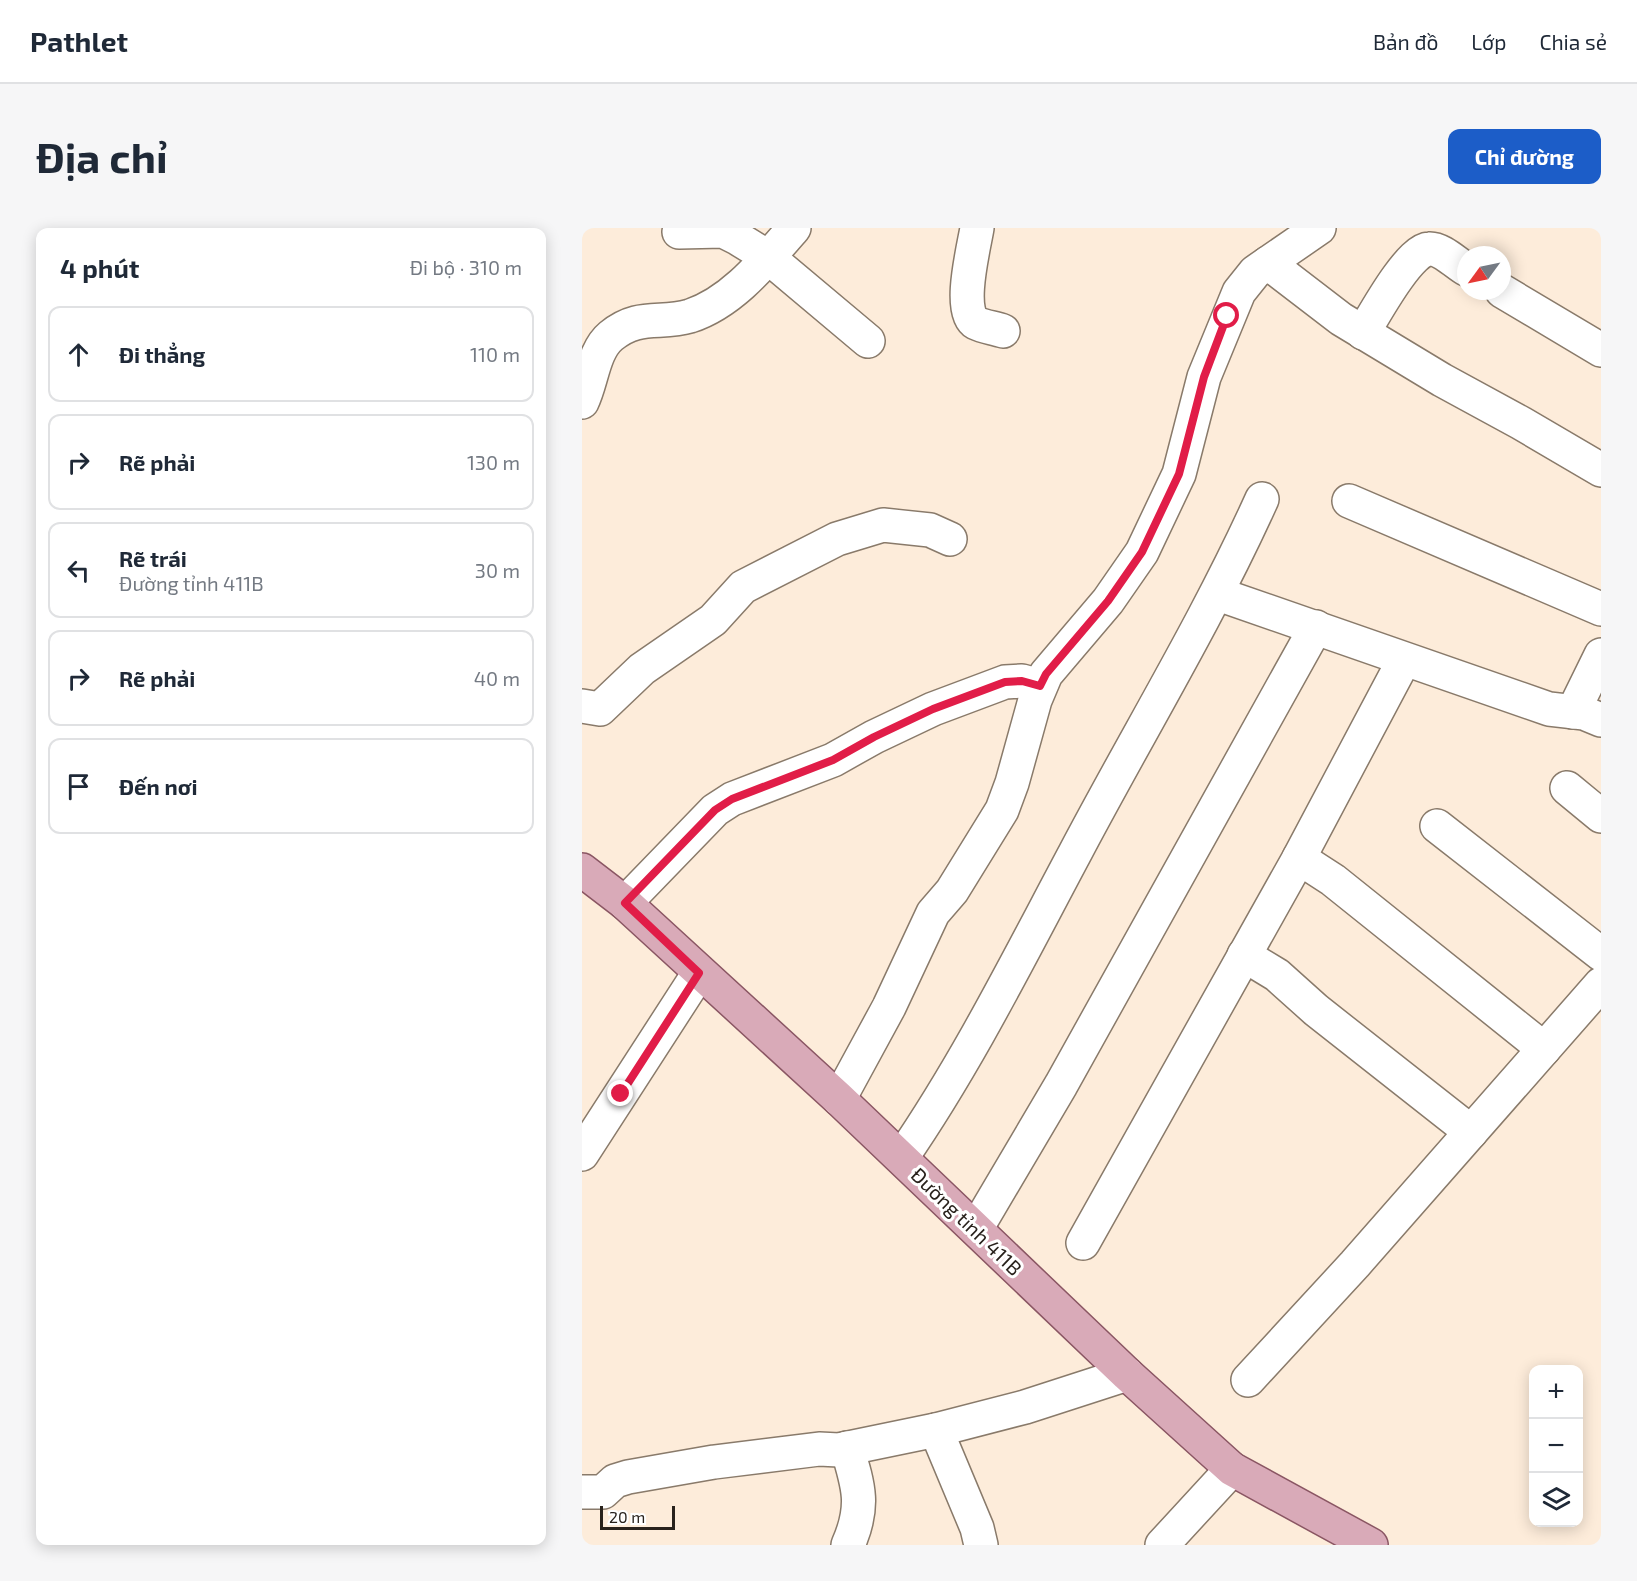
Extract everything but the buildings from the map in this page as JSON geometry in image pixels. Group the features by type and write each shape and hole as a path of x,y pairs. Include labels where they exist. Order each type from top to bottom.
{"main road":[{"name":"Đường tỉnh 411B","path":"582,870 625,903 902,1157 1127,1374 1232,1469 1371,1545"}],"street":[{"path":"582,402 590,353 632,323 689,316 732,293 794,228"},
{"path":"977,228 967,293 969,315 976,323 1004,331"},
{"path":"839,1099 888,1007 933,913 952,891 1002,810 1040,686 1046,674 1108,601 1142,552 1179,474 1204,377 1227,316 1246,281 1319,228"},
{"path":"680,232 723,231 768,257 868,341"},
{"path":"1363,333 1405,268 1419,253 1428,249 1435,250 1457,263"},
{"path":"1268,263 1363,333 1601,470"},
{"path":"1511,296 1601,350"},
{"path":"902,1157 981,1032 1074,854 1218,594 1262,499"},
{"path":"1349,501 1601,609"},
{"path":"582,706 600,708 642,669 713,620 743,587 837,539 883,525 930,530 950,539"},
{"path":"1218,594 1549,710 1587,716 1601,655"},
{"path":"976,1229 1061,1085 1316,627"},
{"path":"1083,1243 1299,858 1404,660"},
{"path":"625,903 715,810 732,799 823,765 933,709 1005,682 1022,681 1040,686"},
{"path":"1567,788 1601,816"},
{"path":"1437,826 1601,954"},
{"path":"1299,858 1333,880 1544,1050"},
{"path":"1244,956 1277,975 1316,1011 1471,1132"},
{"path":"582,1154 699,973"},
{"path":"1248,1380 1601,984"},
{"path":"582,1492 603,1492 615,1481 628,1477 714,1462 847,1448 936,1430 1025,1407 1127,1374"},
{"path":"936,1430 978,1528 981,1545"},
{"path":"847,1448 859,1494 858,1522 848,1545"},
{"path":"1162,1545 1232,1469"}],"route":[{"path":"621,1094 699,973 625,903 715,810 732,799 792,778 833,760 874,737 933,709 1005,682 1022,681 1040,686 1046,674 1108,601 1142,552 1179,474 1204,377 1227,316"}]}
